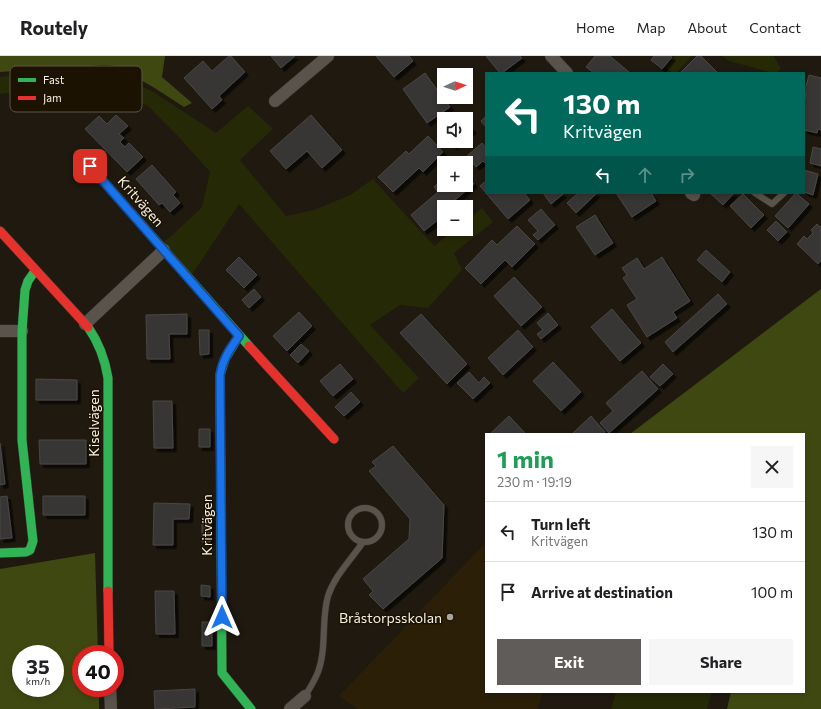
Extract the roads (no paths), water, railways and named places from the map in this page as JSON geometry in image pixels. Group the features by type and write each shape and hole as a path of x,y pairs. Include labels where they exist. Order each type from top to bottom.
{"street":[{"path":"275,101 328,56"},
{"path":"551,56 565,72"},
{"name":"Kritvägen","path":"80,154 239,336 334,439"},
{"name":"Kiselvägen","path":"0,231 84,324 93,335 104,358 108,378 107,570 109,645"},
{"path":"84,324 164,250"},
{"path":"0,553 26,552 30,550 33,541 22,440 22,331 25,290 28,281 36,270"},
{"path":"0,331 22,331"},
{"name":"Kritvägen","path":"239,336 227,353 220,375 222,673 251,709"},
{"path":"290,709 305,696"},
{"path":"110,697 111,709"}],"lane":[{"path":"757,194 772,204 783,194"},
{"path":"365,508 376,511 382,520 382,526 381,532 378,536 368,542 362,542 352,537 349,532 348,521 354,512 365,508"},
{"path":"305,696 316,677 320,665 326,610 331,588 341,571 362,542"}],"place":[{"name":"Bråstorpsskolan","path":"450,617"}]}
